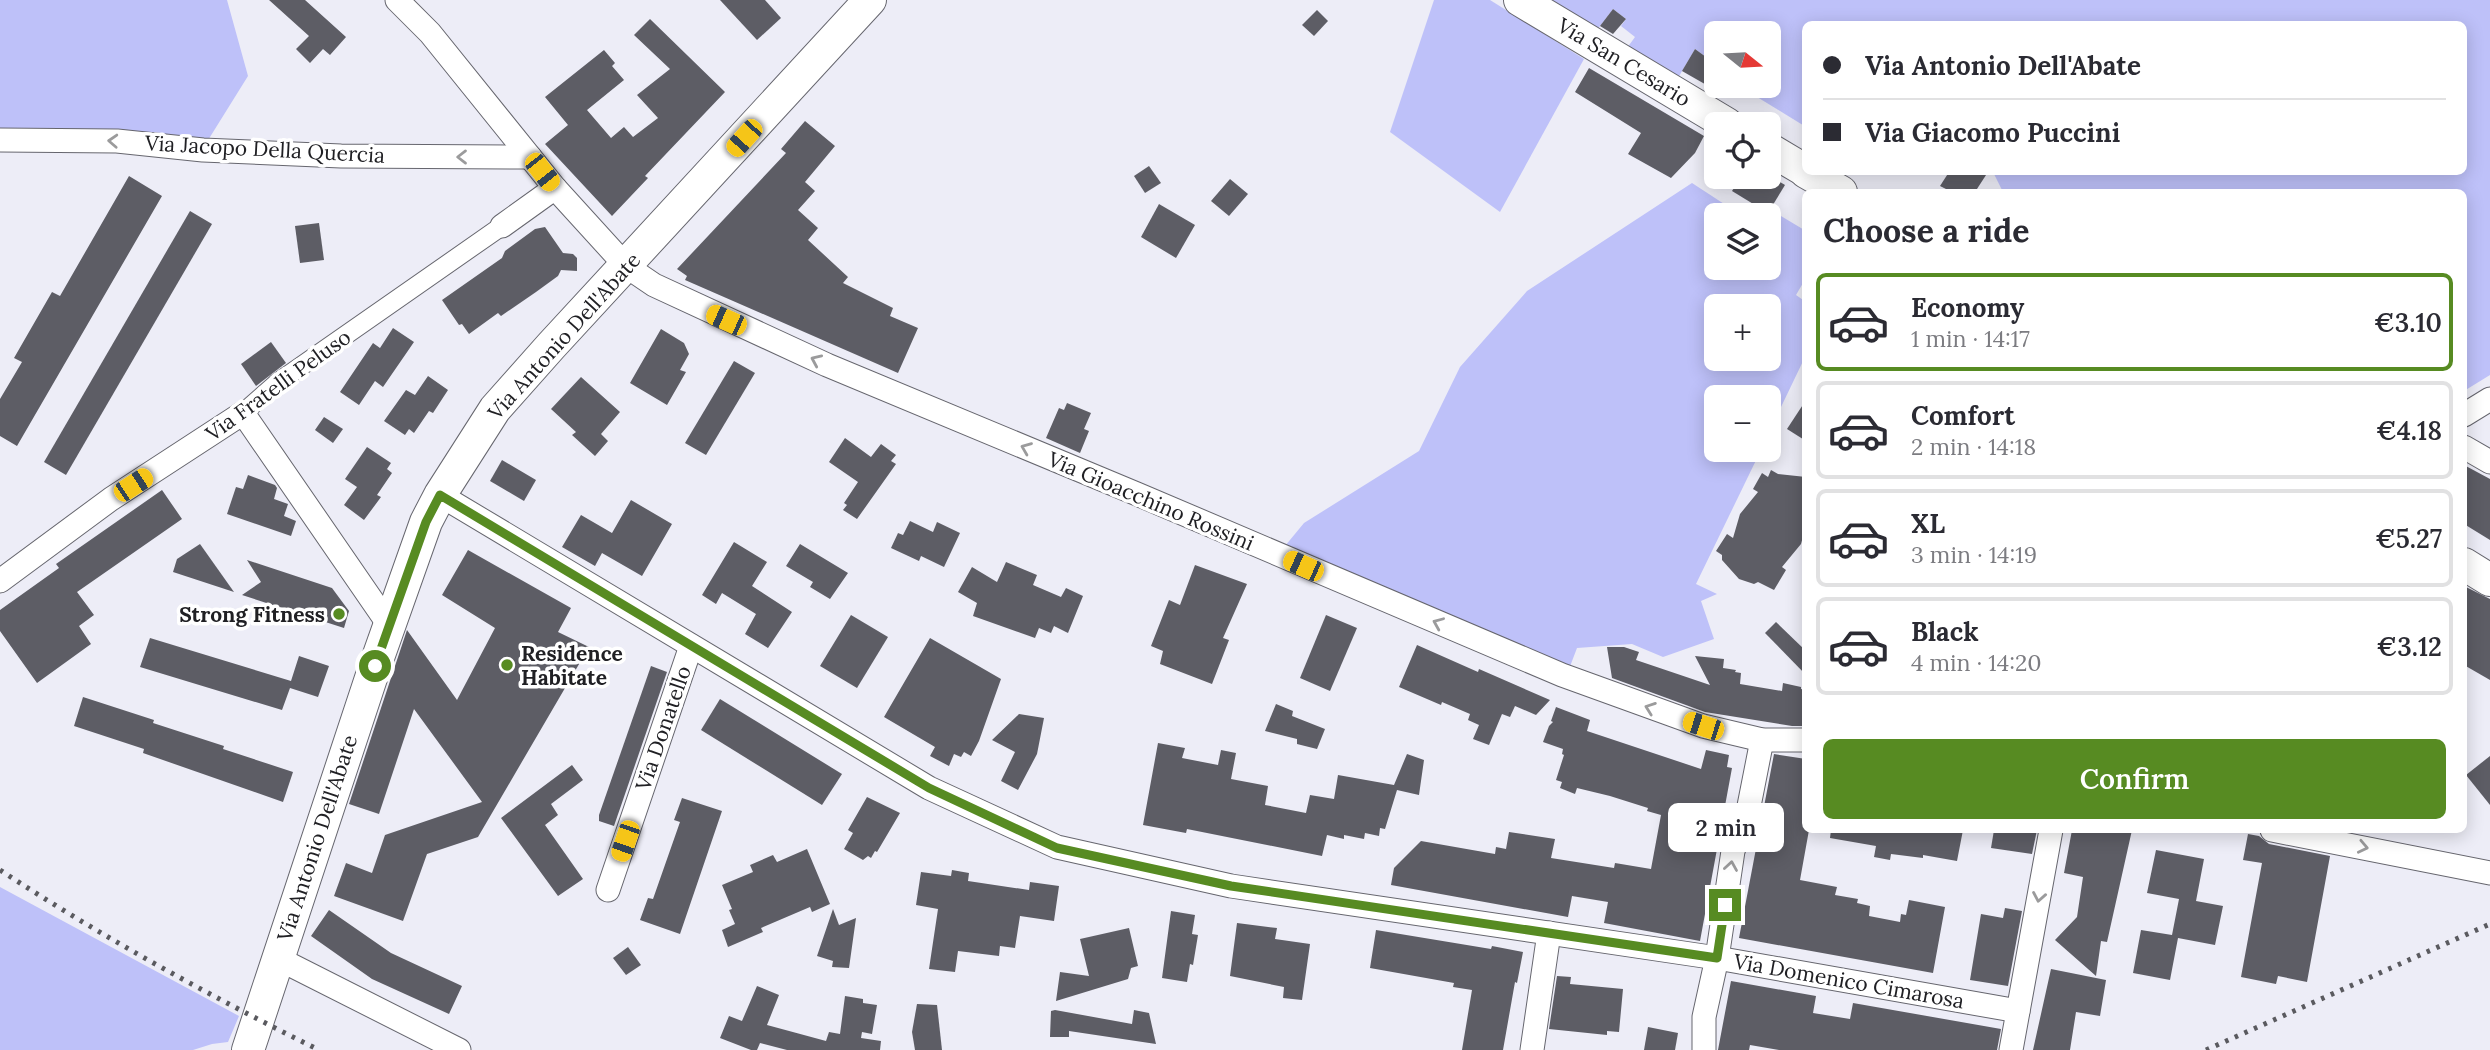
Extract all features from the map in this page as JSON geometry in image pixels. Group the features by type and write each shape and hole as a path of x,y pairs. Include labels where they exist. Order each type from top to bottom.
{"main road":[{"name":"Via Antonio Dell'Abate","path":"248,1050 389,625 426,522 440,495 495,410 870,0"},
{"name":"Via San Cesario","path":"1520,0 1707,112"},
{"path":"1781,156 1802,169"},
{"path":"1813,175 1836,189"},
{"path":"2467,566 2490,580"}],"street":[{"name":"Via Gioacchino Rossini","path":"397,0 430,33 555,188 626,267 654,285 827,365 1562,675 1692,722 1762,740 1802,740"},
{"name":"Via Jacopo Della Quercia","path":"0,140 117,141 203,150 341,156 530,157"},
{"name":"Via Fratelli Peluso","path":"0,581 111,499 243,414 277,383 555,188"},
{"path":"2467,413 2490,398"},
{"path":"243,414 389,625"},
{"path":"2467,449 2490,462"},
{"name":"Via Domenico Cimarosa","path":"440,495 929,788 1057,848 1231,886 1717,958 2018,1011"},
{"name":"Via Donatello","path":"608,890 691,646"},
{"path":"1704,1050 1704,1017 1717,958 1733,852 1749,806 1762,740"},
{"path":"2011,1050 2050,833"},
{"path":"2287,833 2490,873"},
{"path":"1532,1050 1549,933"},
{"path":"277,958 458,1050"}],"shaded area":[{"path":"0,0 227,0 248,76 205,145 182,135 152,141 0,130"},
{"path":"1434,0 1490,0 1584,59 1500,212 1390,132"},
{"path":"1547,0 2490,0 2490,375 2467,389 2467,189 2002,189 1994,175 2467,175 2467,21 1802,21 1802,125 1759,98 1782,98 1782,21 1704,21 1704,56 1695,49 1678,78 1627,48 1635,37 1621,26 1626,19 1613,9 1597,30"},
{"path":"1692,183 1723,203 1704,203 1704,280 1781,280 1781,216 1802,229 1802,285 1796,295 1802,299 1802,363 1781,407 1781,385 1704,385 1704,462 1755,462 1696,584 1717,594 1701,601 1714,639 1663,657 1632,644 1577,648 1569,669 1285,546 1304,523 1419,451 1460,367 1527,291"},
{"path":"0,887 239,1016 228,1042 193,1050 0,1050"}],"building":[{"path":"269,0 305,0 346,37 330,55 323,49 310,63 296,49 309,36"},
{"path":"720,0 765,0 781,18 757,40"},
{"path":"1613,9 1626,19 1613,34 1600,26"},
{"path":"1317,10 1328,21 1314,36 1302,25"},
{"path":"650,19 725,92 645,176 648,178 612,216 545,144 568,125 545,97 604,50 615,63 612,66 624,80 587,110 611,138 624,127 633,137 658,118 637,95 670,69 634,35"},
{"path":"1695,49 1704,56 1704,84 1682,71"},
{"path":"1589,68 1704,136 1695,153 1671,178 1628,154 1641,133 1575,92"},
{"path":"805,121 835,146 805,182 815,191 798,210 818,228 808,240 848,277 843,283 893,308 890,316 918,328 898,373 685,280 687,276 677,269 786,153 781,149"},
{"path":"1149,166 1161,183 1145,193 1134,176"},
{"path":"1947,175 1986,175 1977,189 1946,189 1940,186"},
{"path":"129,176 162,196 17,446 0,436 0,399 22,362 14,358 52,292 60,296"},
{"path":"1230,179 1248,194 1229,216 1211,201"},
{"path":"1781,183 1785,185 1774,203 1752,203 1732,191 1781,189"},
{"path":"1159,204 1195,225 1176,258 1141,237"},
{"path":"190,211 212,224 66,475 44,462"},
{"path":"319,223 324,260 300,263 295,226"},
{"path":"545,227 563,253 573,254 577,258 577,271 561,270 558,276 536,292 501,316 498,313 469,334 462,324 459,325 442,300 502,258 505,251 535,229"},
{"path":"393,328 414,342 383,387 375,381 359,405 340,392 373,343 380,348"},
{"path":"661,329 684,343 689,354 680,370 686,372 667,405 630,383"},
{"path":"271,342 286,363 256,386 241,364"},
{"path":"734,361 755,373 706,455 685,443"},
{"path":"428,376 448,390 433,413 429,411 414,433 409,429 405,435 384,421 406,390 415,395"},
{"path":"581,377 620,412 601,434 608,441 595,456 572,435 576,432 551,409"},
{"path":"1067,403 1091,413 1084,429 1089,431 1080,453 1046,438 1059,408 1064,410"},
{"path":"1802,406 1802,438 1787,429"},
{"path":"324,417 343,429 333,443 315,430"},
{"path":"845,438 871,457 881,444 896,455 891,461 896,464 857,519 843,510 847,505 844,503 858,482 829,462"},
{"path":"367,447 391,463 387,469 392,473 377,495 381,497 364,520 344,505 357,487 345,479"},
{"path":"502,460 536,480 524,501 490,481"},
{"path":"2467,467 2490,479 2490,540 2467,526"},
{"path":"1771,470 1778,474 1802,477 1802,540 1782,567 1786,570 1774,590 1758,582 1754,584 1739,579 1716,551 1727,534 1733,538 1740,514 1758,492 1753,489 1762,473 1768,477"},
{"path":"248,475 275,485 277,488 274,499 288,504 284,516 296,521 291,536 227,514 236,487 243,489"},
{"path":"162,490 182,519 77,592 94,615 79,626 91,644 37,683 0,631 0,610 59,568 56,564"},
{"path":"631,500 672,524 642,576 602,553 595,566 562,547 581,515 612,533"},
{"path":"910,521 933,532 937,522 960,533 944,567 921,556 919,561 891,548 898,533 903,535"},
{"path":"734,542 767,562 752,586 792,612 768,648 745,634 756,614 722,593 716,604 702,595"},
{"path":"200,544 234,592 173,572 177,559"},
{"path":"800,544 848,573 830,599 810,587 813,582 786,566"},
{"path":"468,550 571,608 558,632 589,647 478,837 427,854 403,921 334,896 346,863 372,873 385,835 482,802 414,709 379,814 349,804 407,630 457,700 495,628 442,595"},
{"path":"247,560 332,588 349,611 344,628 242,595 261,582"},
{"path":"1006,562 1037,575 1033,585 1061,597 1066,588 1083,596 1068,633 1054,626 1051,633 1039,628 1035,638 973,616 977,603 958,592 972,567 997,582"},
{"path":"1195,565 1247,584 1223,638 1229,640 1212,684 1160,664 1163,651 1151,646 1169,600 1180,605"},
{"path":"2467,588 2490,599 2490,680 2467,667"},
{"path":"851,615 888,637 857,688 820,666"},
{"path":"1326,615 1357,628 1330,691 1300,678"},
{"path":"1776,622 1802,647 1802,671 1765,633"},
{"path":"150,638 291,681 299,656 329,666 318,697 290,688 282,710 140,667"},
{"path":"930,638 1001,679 971,756 964,752 961,757 954,754 949,766 930,756 935,747 884,717"},
{"path":"1417,645 1550,700 1536,715 1515,706 1510,717 1502,714 1489,745 1473,739 1479,725 1468,720 1470,714 1399,687"},
{"path":"1607,647 1624,647 1639,652 1636,660 1710,685 1695,656 1724,659 1723,668 1741,673 1740,684 1782,691 1783,683 1801,687 1802,726 1705,712 1612,678"},
{"path":"651,666 667,672 614,826 599,821 599,815"},
{"path":"83,697 154,720 153,723 293,772 283,802 143,753 144,749 74,726"},
{"path":"720,699 842,774 822,805 701,730"},
{"path":"1276,704 1293,711 1292,716 1325,729 1317,749 1297,744 1297,739 1265,731"},
{"path":"1556,707 1590,720 1587,731 1701,769 1706,750 1729,755 1727,767 1732,768 1700,941 1604,923 1608,902 1572,896 1568,917 1391,885 1394,868 1421,841 1495,854 1496,847 1506,849 1509,832 1555,839 1551,858 1614,868 1615,863 1651,869 1661,815 1610,796 1577,788 1575,794 1560,788 1562,782 1556,780 1564,755 1563,749 1543,742 1553,722 1551,721"},
{"path":"1019,714 1044,718 1037,754 1018,790 1001,781 1015,752 992,740"},
{"path":"1158,743 1185,748 1182,758 1218,765 1221,750 1236,753 1231,779 1268,786 1265,805 1306,813 1310,795 1334,799 1338,775 1394,785 1407,754 1424,760 1419,795 1397,790 1385,829 1380,828 1379,836 1365,833 1364,839 1344,835 1344,839 1327,835 1322,856 1187,829 1186,833 1143,825"},
{"path":"1774,754 1802,758 1802,833 1808,833 1800,880 1837,887 1835,895 1858,899 1857,903 1870,906 1869,916 1900,922 1901,914 1906,915 1909,900 1945,907 1933,973 1739,938"},
{"path":"2490,756 2490,805 2467,776"},
{"path":"572,765 583,780 551,804 558,815 545,825 583,879 558,896 501,818"},
{"path":"867,797 900,813 877,852 875,851 871,858 868,856 863,860 844,849 853,833 848,830"},
{"path":"682,798 722,811 680,934 640,920 648,898 653,899 680,822 674,820"},
{"path":"1831,833 1962,833 1957,861 1923,855 1923,858 1891,854 1890,860 1874,857 1876,846 1830,838"},
{"path":"1994,833 2036,833 2032,854 1991,848"},
{"path":"2071,833 2131,833 2107,942 2101,941 2096,976 2055,940 2077,917 2083,877 2064,873"},
{"path":"2248,834 2259,836 2269,844 2330,856 2307,982 2278,976 2276,984 2241,977 2262,863 2243,860"},
{"path":"807,849 830,904 812,912 810,907 761,928 763,932 728,947 722,930 735,924 722,885 753,872 750,865 773,855 777,862"},
{"path":"2156,850 2204,859 2196,901 2223,906 2215,945 2178,938 2170,980 2133,973 2141,930 2172,935 2179,899 2147,893"},
{"path":"952,870 969,873 968,881 1029,890 1030,882 1059,886 1054,921 1020,916 1015,948 1000,946 999,956 958,951 955,972 929,969 938,909 916,905 921,872 951,876"},
{"path":"2005,908 2022,911 2008,986 1970,980 1981,914 2003,918"},
{"path":"833,909 839,925 856,918 849,968 832,967 833,961 817,956"},
{"path":"329,910 391,953 462,986 449,1014 372,979 311,936"},
{"path":"1171,911 1195,915 1192,934 1198,935 1187,982 1162,978"},
{"path":"1237,923 1277,928 1275,939 1310,944 1302,1000 1283,998 1284,987 1230,976"},
{"path":"1129,928 1138,966 1131,968 1128,979 1056,1001 1060,972 1089,976 1080,939"},
{"path":"1376,930 1523,952 1503,1050 1462,1050 1472,990 1453,987 1454,983 1370,968"},
{"path":"628,947 641,965 626,975 613,958"},
{"path":"2051,969 2106,980 2100,1016 2076,1012 2070,1050 2033,1050"},
{"path":"1557,976 1571,977 1570,984 1623,989 1619,1032 1607,1031 1607,1035 1549,1029"},
{"path":"1731,981 1816,996 1813,1013 1850,1019 1853,1003 2001,1029 1997,1050 1779,1050 1750,1045 1749,1050 1718,1050"},
{"path":"757,986 779,995 767,1025 826,1041 829,1032 840,1034 845,996 877,1005 872,1034 862,1032 861,1038 881,1041 880,1050 787,1050 760,1043 757,1050 751,1050 720,1038 729,1016 742,1021"},
{"path":"917,1004 937,1005 942,1050 915,1050 912,1032"},
{"path":"1134,1010 1149,1013 1156,1044 1069,1031 1069,1037 1050,1037 1051,1011 1132,1024"},
{"path":"1648,1027 1678,1033 1675,1050 1644,1050"}],"railway":[{"path":"0,870 157,965 319,1050"},
{"path":"2206,1050 2490,924"}],"place":[{"name":"Strong Fitness","path":"339,614"},
{"name":"Residence Habitate","path":"507,665"}],"route":[{"path":"375,666 426,522 440,495 929,788 1057,848 1231,886 1717,958 1725,905"}]}
